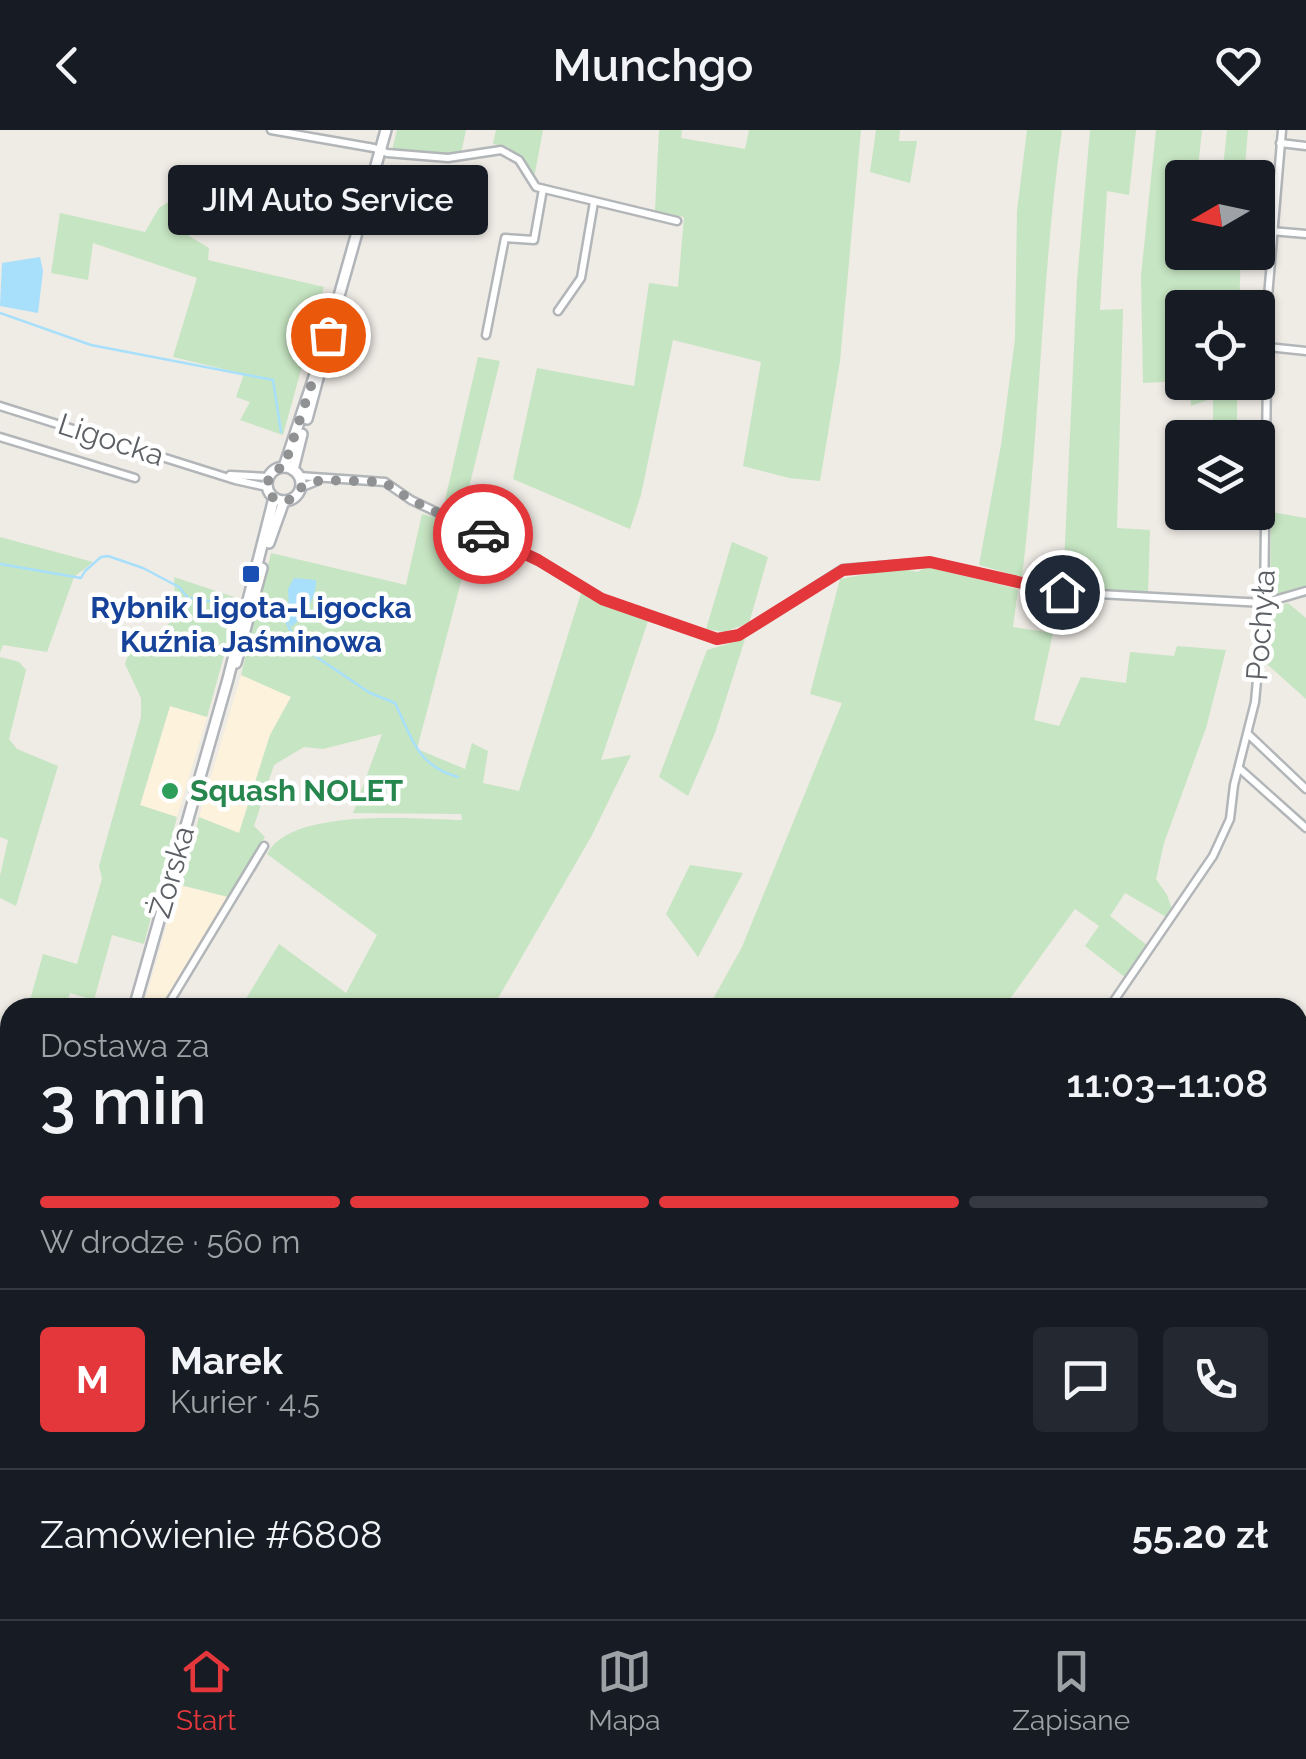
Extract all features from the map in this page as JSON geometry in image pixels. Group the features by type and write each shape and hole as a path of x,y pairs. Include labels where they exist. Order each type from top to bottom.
{"main road":[{"path":"292,471 274,470 268,482 279,500 293,498 300,488 292,471 386,130"},
{"name":"Żorska","path":"137,998 228,680 241,652 279,500"}],"street":[{"path":"271,130 448,158 501,150 519,160 536,187 676,221"},
{"name":"Pochyła","path":"1275,192 1282,130"},
{"path":"1280,143 1306,146"},
{"path":"486,335 505,238 534,240 542,189"},
{"path":"558,310 581,278 594,202"},
{"path":"1275,231 1306,234"},
{"path":"1275,348 1306,351"},
{"name":"Pochyła","path":"1116,998 1212,856 1230,819 1259,679 1266,400"},
{"name":"Ligocka","path":"0,406 222,475 268,482"},
{"path":"0,437 135,478"},
{"path":"292,471 321,480 384,482 411,500 538,560 602,599 717,639 739,635 843,570 930,562 1062,592 1264,603 1306,592"},
{"path":"300,488 321,480"},
{"path":"1248,734 1306,788"},
{"path":"1239,768 1306,828"},
{"path":"172,998 264,846"}],"shaded area":[{"path":"241,675 291,696 270,735 239,833 199,817"},
{"path":"170,706 207,717 177,817 140,806"},
{"path":"178,885 228,897 168,998 146,998"}],"green space":[{"path":"397,130 466,130 457,156 392,150"},
{"path":"496,130 543,130 534,178 508,147 493,144"},
{"path":"659,130 682,130 681,138 745,149 749,130 861,130 840,361 820,481 743,466 761,362 673,340 641,495 630,529 513,479 537,368 634,386 649,283 678,287 684,217 655,211"},
{"path":"876,130 900,130 899,141 917,141 910,183 870,172"},
{"path":"1027,130 1062,130 1049,241 1022,577 979,565 1015,339 1017,211"},
{"path":"1090,130 1136,130 1129,195 1107,191 1100,310 1123,309 1117,528 1150,530 1148,593 1063,588 1077,281"},
{"path":"1156,130 1202,130 1199,160 1165,160 1165,270 1240,270 1240,290 1165,290 1165,382 1143,383 1141,276"},
{"path":"1227,130 1248,130 1245,160 1224,160"},
{"path":"173,199 189,213 189,236 209,248 208,260 324,287 283,435 240,420 250,402 236,397 244,374 173,357 197,278 93,243 88,280 51,273 60,213 145,232 159,208"},
{"path":"478,357 500,361 462,516 443,509"},
{"path":"1213,400 1237,400 1237,420 1213,420"},
{"path":"1275,513 1306,518 1306,588 1270,599 1271,530 1275,530"},
{"path":"422,514 446,520 473,536 417,749 465,769 472,743 488,751 483,783 519,791 581,593 649,618 601,760 631,755 592,835 498,998 246,998 279,944 346,993 377,935 267,854 280,839 327,822 386,818 462,820 461,814 353,813 382,734 323,749 304,747 274,765 254,826 265,837 228,897 181,885 199,817 239,833 270,735 291,697 241,675 271,553 406,585"},
{"path":"0,537 93,562 74,577 47,652 3,645 0,653"},
{"path":"732,542 768,557 749,623 724,632 706,629"},
{"path":"927,567 1018,589 1013,627 1053,633 1034,720 1059,726 1081,677 1126,683 1130,652 1174,656 1177,646 1226,650 1206,728 1164,843 1156,879 1173,912 1168,918 1125,893 1110,916 1148,946 1126,978 1085,946 1099,926 1075,909 1011,998 714,998 742,947 842,703 810,694 840,579 900,568 917,572"},
{"path":"174,577 237,598 239,602 207,717 170,706 140,805 177,817 144,944 112,935 95,998 70,993 68,998 31,998 43,954 77,964 102,879 99,866 141,717 141,698 125,664 130,649 155,638 176,616"},
{"path":"1288,603 1306,618 1306,699 1267,664 1268,609"},
{"path":"745,639 715,733 688,796 659,777 707,650"},
{"path":"0,657 19,662 26,670 9,739 17,749 58,766 16,906 0,898 0,876 8,840 0,837"},
{"path":"690,865 743,873 698,957 666,914"}],"water":[{"path":"40,257 43,271 38,313 0,306 2,263"},
{"path":"294,578 316,580 316,586 309,606 291,627 286,617 288,589"}],"waterway":[{"path":"0,313 91,345 273,380 281,432"},
{"path":"0,564 81,578 101,557 108,556 143,568 179,587 188,598 235,605"},
{"path":"263,612 267,607 280,607 296,643 370,693 395,703 425,758 458,777"}],"way so far":[{"path":"328,335 284,467 274,470 268,479 270,495 287,501 300,488 329,478 384,482 411,500 483,534"}],"place":[{"name":"JIM Auto Service","path":"328,335"},
{"name":"Rybnik Ligota-Ligocka Kuźnia Jaśminowa","path":"251,574"},
{"name":"Squash NOLET","path":"170,791"}],"route":[{"path":"483,534 538,560 602,599 717,639 739,635 843,570 930,562 1062,592"}]}
